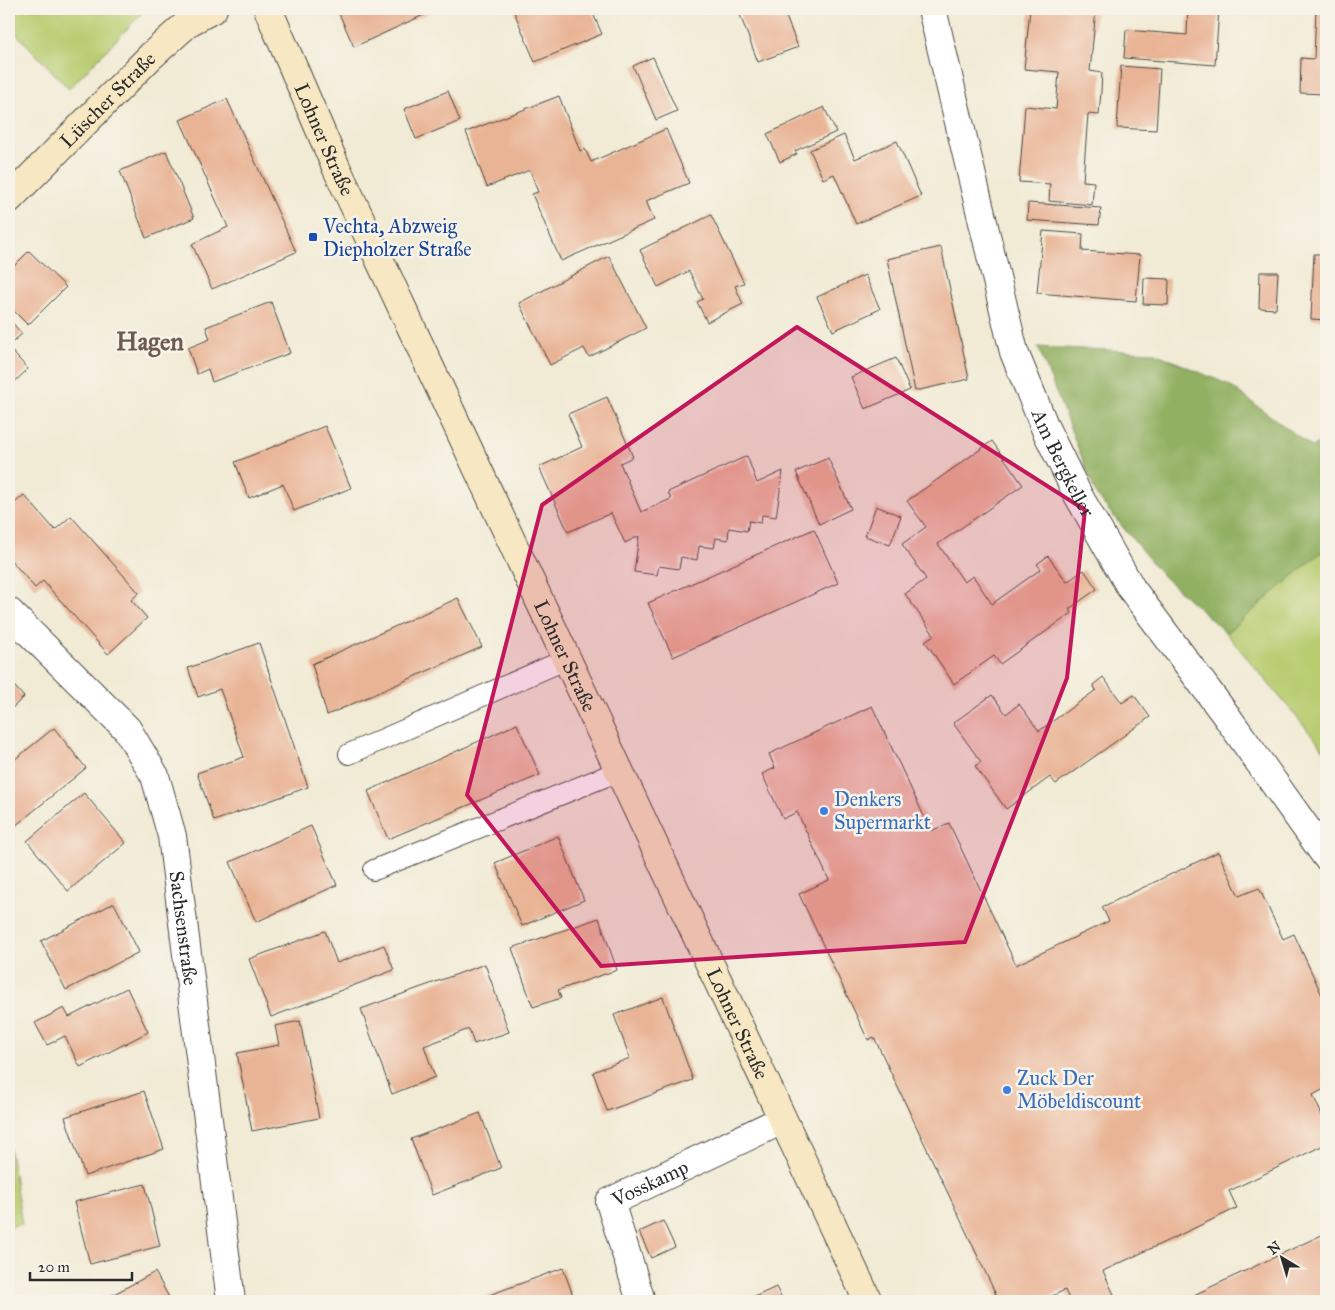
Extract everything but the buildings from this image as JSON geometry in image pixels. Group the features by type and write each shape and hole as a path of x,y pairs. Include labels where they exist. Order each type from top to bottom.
{"main road":[{"name":"Lüscher Straße","path":"9,199 151,56 189,22 213,9"},
{"name":"Lohner Straße","path":"268,9 336,167 868,1301"}],"street":[{"name":"Am Bergkeller","path":"932,9 1014,352 1046,430 1078,495 1131,588 1225,714 1326,856"},
{"name":"Sachsenstraße","path":"9,612 127,729 155,776 172,836 231,1301"},
{"name":"Vosskamp","path":"641,1301 610,1202 782,1120"}],"lane":[{"path":"349,754 567,659"},
{"path":"374,870 619,771"}],"highlighted area":[{"path":"797,327 1085,510 1067,678 965,942 601,966 467,795 542,505"}],"green space":[{"path":"9,9 146,9 69,89 9,26"},
{"path":"1038,347 1153,352 1229,385 1312,447 1326,437 1326,548 1226,633 1163,576 1097,496"},
{"path":"1326,548 1326,752 1226,633"},
{"path":"9,1143 22,1224 9,1227"}],"place":[{"name":"Vechta, Abzweig Diepholzer Straße","path":"313,237"},
{"name":"Denkers Supermarkt","path":"824,811"},
{"name":"Zuck Der Möbeldiscount","path":"1007,1090"}],"district":[{"name":"Hagen","path":"150,341"}]}
